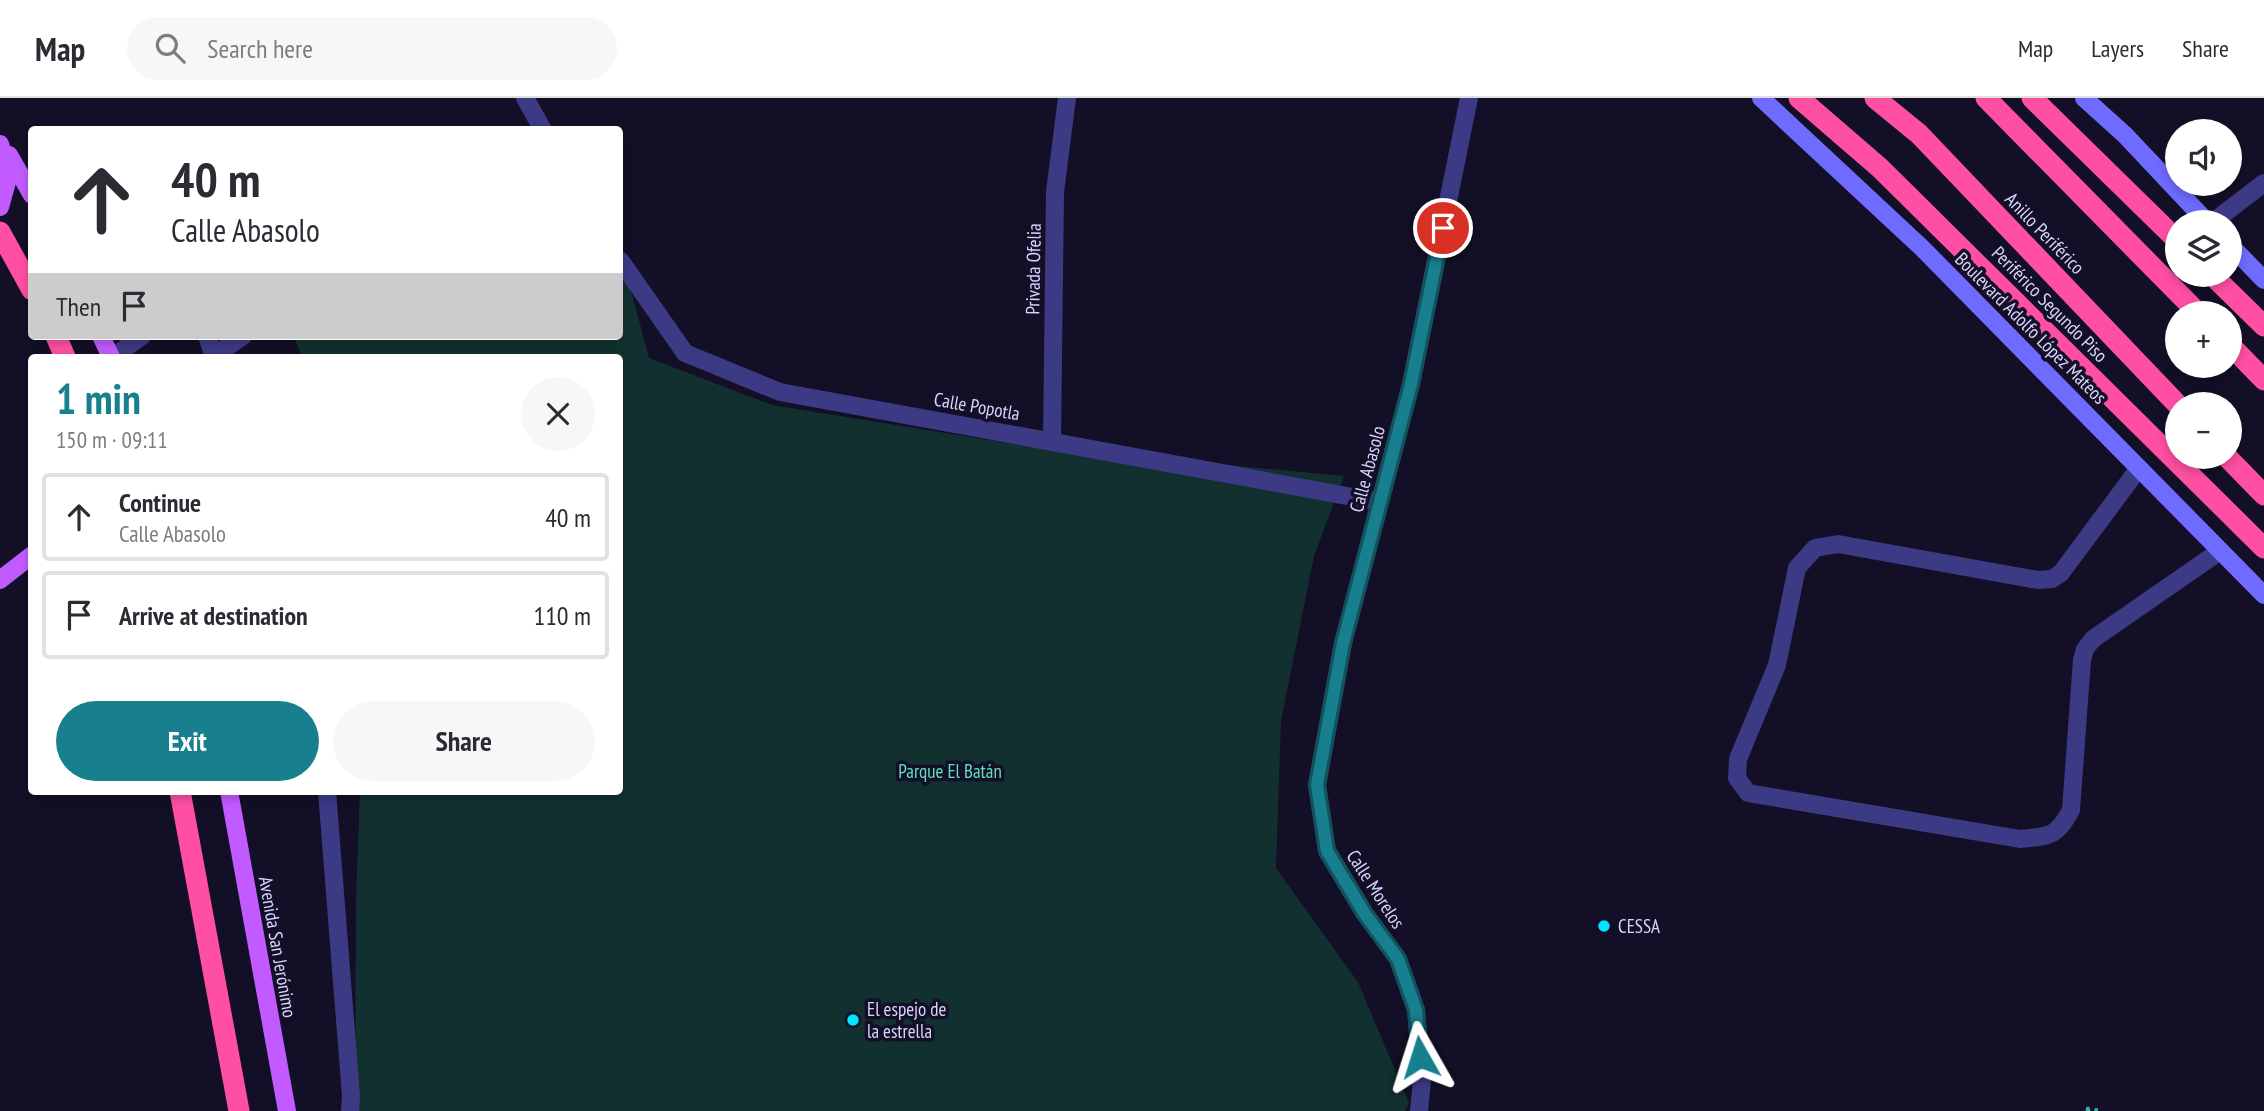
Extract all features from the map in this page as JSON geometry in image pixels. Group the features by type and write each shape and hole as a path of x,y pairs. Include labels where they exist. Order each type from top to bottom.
{"highway":[{"name":"Periférico Segundo Piso","path":"1799,98 1880,169 2264,548"},
{"name":"Anillo Periférico","path":"1875,98 1919,134 2166,392"},
{"path":"1986,98 2186,301"},
{"path":"2032,98 2165,228"},
{"path":"0,232 28,283"},
{"path":"2224,287 2264,326"},
{"path":"2242,357 2264,380"},
{"path":"2239,469 2264,495"},
{"path":"181,795 239,1107"}],"main road":[{"name":"Boulevard Adolfo López Mateos","path":"1761,98 1923,248 2264,595"},
{"path":"2084,98 2125,135 2196,210"},
{"path":"0,138 28,188"},
{"path":"0,144 9,175 0,208"},
{"path":"2242,257 2264,280"},
{"path":"0,580 28,558"},
{"name":"Avenida San Jerónimo","path":"230,795 286,1111"}],"street":[{"path":"525,98 541,126"},
{"name":"Privada Ofelia","path":"1052,441 1055,192 1068,98"},
{"name":"Calle Abasolo","path":"1327,851 1317,785 1343,643 1411,384 1469,98"},
{"path":"2229,210 2264,183"},
{"name":"Calle Popotla","path":"623,264 685,353 780,392 1380,502"},
{"path":"116,354 136,340"},
{"path":"218,354 237,340"},
{"path":"2139,468 2061,573 2052,579 2038,580 1838,544 1815,548 1797,568 1777,665 1738,759 1737,778 1748,793 2020,839 2046,836 2062,828 2071,810 2085,649 2093,639 2220,551"},
{"path":"327,795 350,1111"},
{"name":"Calle Morelos","path":"1327,851 1365,914 1398,959 1416,1010 1422,1080 1419,1111"}],"path":[{"path":"2088,1111 2099,1111"}],"green space":[{"name":"Parque El Batán","path":"623,272 627,275 649,358 772,405 1025,446 1344,476 1314,556 1281,721 1276,868 1358,982 1409,1103 1405,1111 355,1111 356,900 360,795 623,795 623,354 301,354 296,340 623,340"}],"place":[{"name":"CESSA","path":"1604,926"},
{"name":"El espejo de la estrella","path":"853,1020"}],"route":[{"path":"1420,1057 1416,1010 1398,959 1365,914 1327,851 1317,785 1343,643 1411,384 1443,228"}]}
